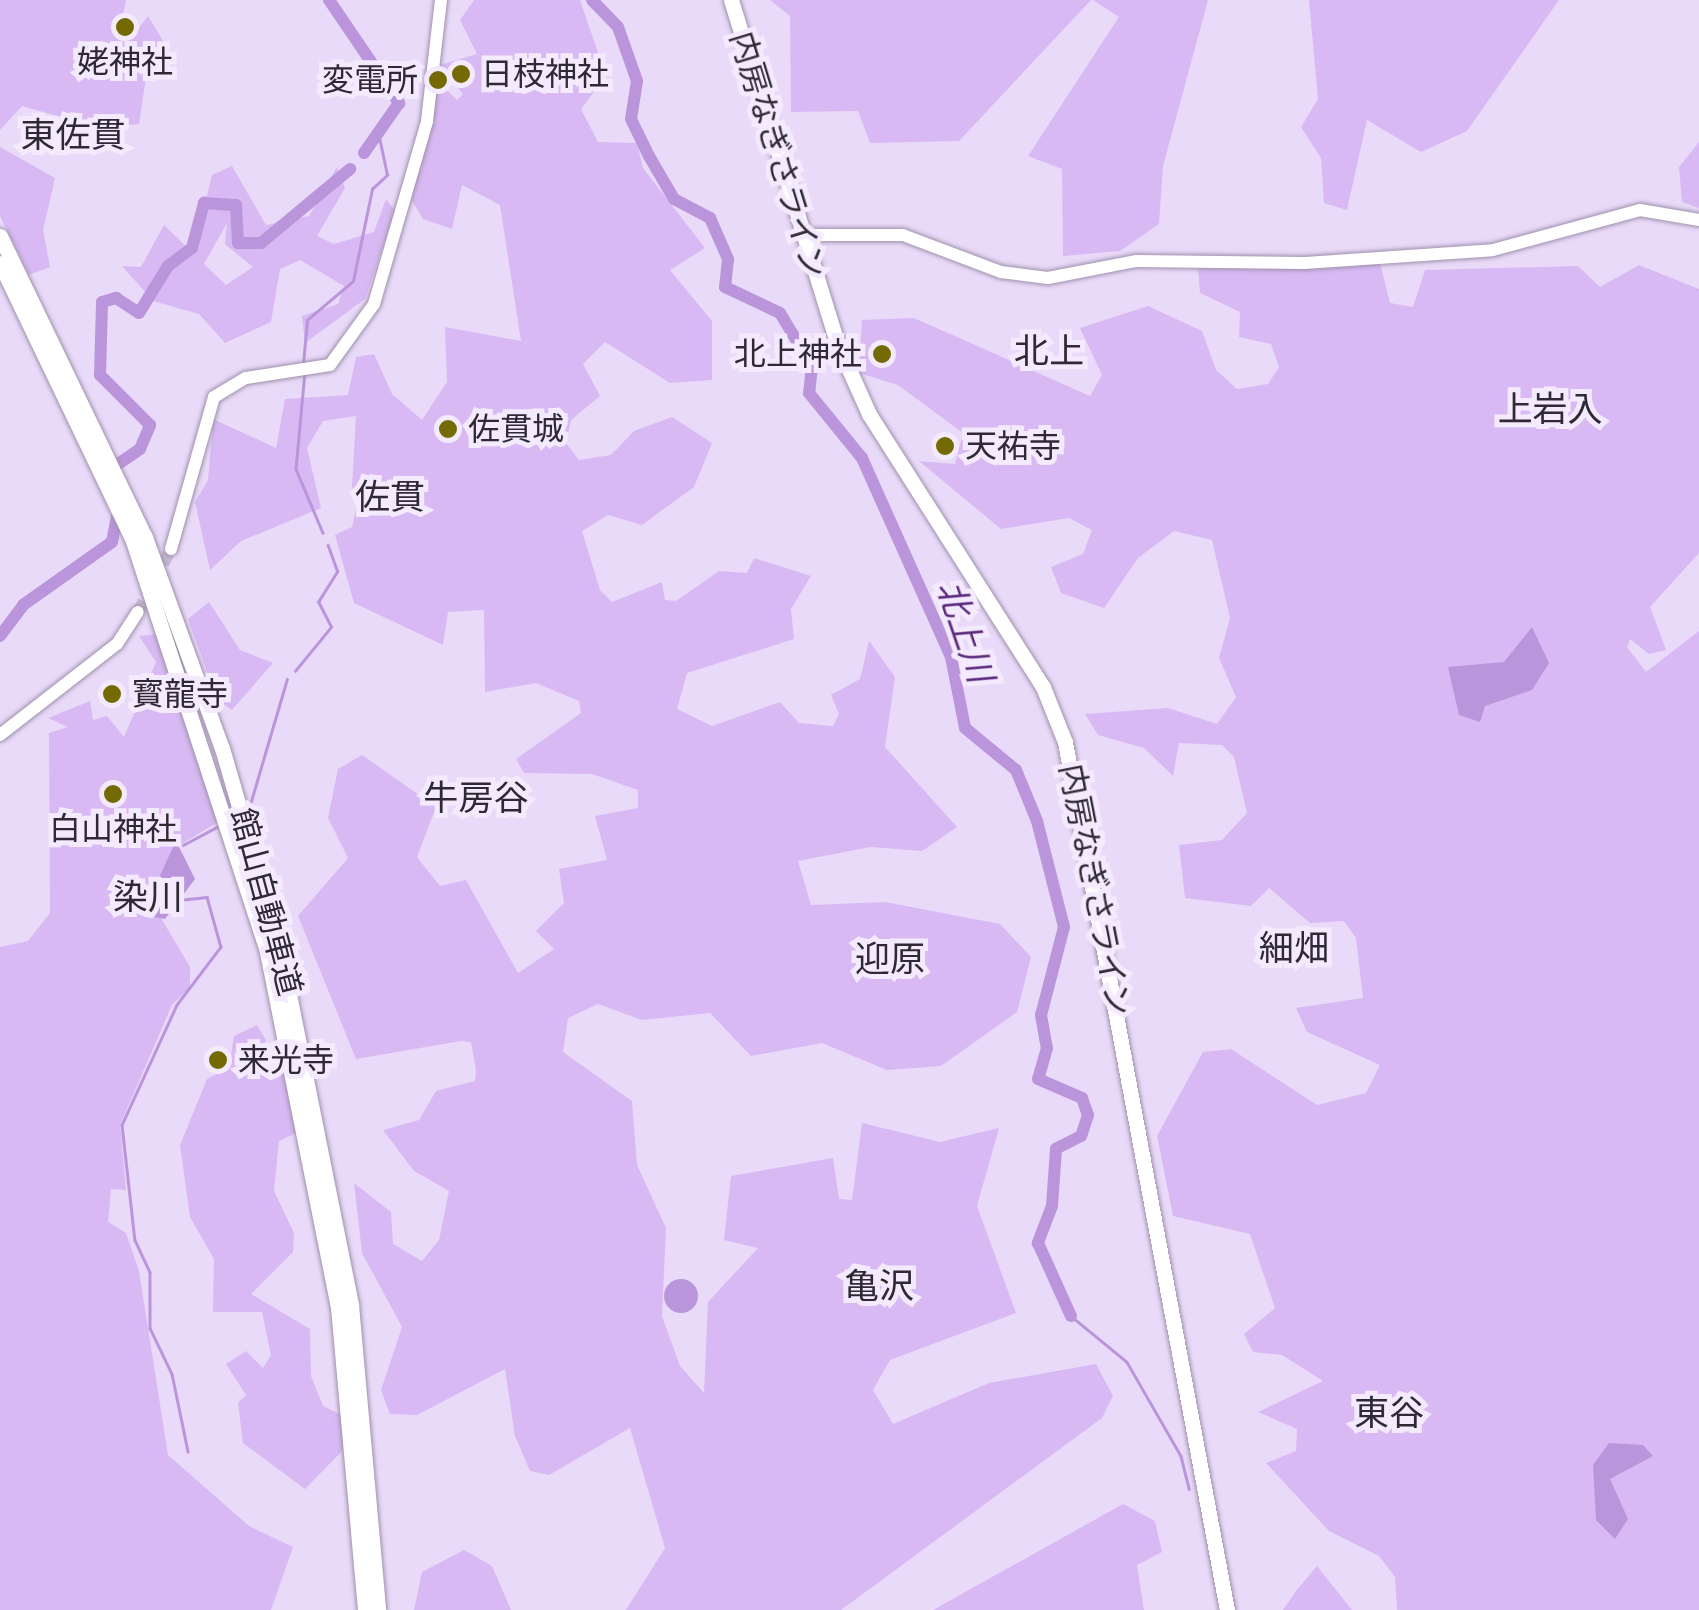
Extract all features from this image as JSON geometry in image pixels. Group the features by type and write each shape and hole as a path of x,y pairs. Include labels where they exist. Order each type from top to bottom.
{"highway":[{"name":"内房なぎさライン","path":"731,0 801,235 870,414 1003,618 1066,742 1227,1610"},
{"name":"館山自動車道","path":"0,236 139,539 238,797 308,1060 351,1305 378,1610"},
{"name":"館山自動車道","path":"0,263 60,364"},
{"name":"館山自動車道","path":"139,539 230,819 294,1063 338,1307 365,1610"}],"street":[{"path":"171,549 214,396 246,378 308,371 355,340 385,277 427,121 441,0"},
{"path":"801,235 904,235 1001,272 1048,278 1136,261 1304,264 1493,250 1640,210 1699,220"},
{"path":"0,736 117,644 138,612"}],"shaded area":[{"path":"0,0 126,0 121,25 132,37 148,16 165,44 147,71 139,124 100,128 22,106 0,130"},
{"path":"474,0 580,0 606,76 581,109 598,142 637,143 643,168 705,248 670,270 712,321 712,380 670,383 605,342 583,364 600,396 571,420 566,443 579,460 611,455 634,431 672,417 712,443 694,487 642,525 608,515 582,531 600,590 612,602 662,582 665,600 676,601 719,571 747,573 754,558 811,576 791,609 794,639 687,673 677,709 712,726 780,702 799,723 833,726 839,714 831,695 860,679 869,641 895,677 885,747 957,827 922,851 870,847 798,861 811,905 885,902 1000,924 1031,957 1017,1012 941,1066 887,1070 822,1043 751,1056 710,1013 642,1020 598,1004 568,1018 563,1052 632,1101 637,1165 666,1228 662,1316 680,1366 704,1393 708,1302 758,1248 724,1240 731,1176 833,1158 839,1199 852,1200 862,1123 940,1142 999,1128 977,1206 1016,1313 890,1360 873,1390 893,1424 989,1383 1096,1364 1113,1396 1102,1418 841,1610 626,1610 665,1548 630,1428 549,1475 530,1471 515,1436 505,1369 417,1415 390,1414 381,1390 402,1327 362,1253 354,1183 391,1212 393,1244 422,1261 439,1240 449,1191 414,1171 383,1130 419,1120 436,1091 475,1081 476,1070 471,1042 461,1041 356,1059 298,916 348,858 328,818 338,769 362,755 436,807 417,857 440,886 466,880 518,973 554,949 536,931 564,903 559,869 607,860 595,816 638,808 638,790 592,774 524,773 516,759 581,713 579,701 536,683 485,692 484,610 448,612 443,645 354,603 335,535 352,527 359,495 352,487 356,416 323,421 307,448 321,508 241,541 210,570 195,502 208,480 213,419 276,448 285,399 348,395 356,357 374,354 392,394 422,420 447,382 445,327 521,341 500,205 462,185 452,229 423,219 411,199 436,80 457,100 463,94 440,65 477,54 460,20"},
{"path":"770,0 1091,0 959,141 870,143 858,111 791,112 790,16"},
{"path":"1093,0 1208,0 1163,166 1159,224 1120,251 1063,256 1062,169 1028,156 1119,17"},
{"path":"1309,0 1559,0 1467,131 1421,152 1367,120 1347,210 1324,203 1321,158 1301,127 1318,99"},
{"path":"1699,142 1699,208 1682,202 1679,167"},
{"path":"0,147 55,178 43,230 50,267 29,275 0,216"},
{"path":"232,166 266,225 309,216 337,167 345,188 317,236 334,244 374,232 386,199 395,211 365,299 305,343 302,316 338,304 344,286 300,260 280,269 271,322 225,343 199,314 153,301 122,266 141,267 164,225 193,253 212,175","holes":["227,223 225,244 253,267 226,285 204,264"]},
{"path":"1380,263 1390,303 1413,307 1425,270 1578,266 1600,287 1639,265 1699,289 1699,553 1650,607 1666,650 1649,654 1630,639 1627,647 1646,672 1699,631 1699,1610 1397,1610 1395,1577 1379,1556 1329,1531 1266,1463 1296,1451 1297,1429 1258,1412 1323,1381 1282,1355 1253,1352 1244,1334 1275,1308 1250,1234 1173,1216 1157,1136 1203,1052 1231,1049 1317,1105 1366,1093 1380,1065 1307,1032 1296,1008 1363,998 1356,938 1344,921 1310,923 1269,888 1251,906 1185,898 1179,845 1222,840 1247,813 1234,757 1222,745 1179,743 1173,776 1144,748 1098,735 1085,714 1168,708 1217,724 1236,697 1219,658 1230,618 1212,540 1174,531 1138,558 1104,608 1061,593 1051,567 1083,554 1092,530 1069,518 1001,529 919,461 955,464 963,433 898,385 859,373 862,320 914,318 1090,396 1102,375 1080,328 1148,306 1202,331 1216,370 1237,389 1268,384 1279,367 1271,344 1239,337 1240,312 1200,293 1198,269"},
{"path":"209,602 240,650 273,663 232,710 217,699 188,619"},
{"path":"1532,627 1549,663 1532,690 1485,706 1480,722 1459,715 1448,667 1504,662"},
{"path":"160,634 223,819 175,848 158,913 190,967 190,987 172,1005 120,1125 126,1190 111,1189 108,1222 126,1233 139,1271 168,1455 249,1526 293,1547 271,1610 0,1610 0,947 28,941 50,913 49,733 68,727 48,718 90,701 93,720 107,716 124,737 156,662 139,636"},
{"path":"176,841 195,879 165,919 154,917 156,884"},
{"path":"257,1025 266,1040 256,1062 286,1069 296,1133 279,1141 274,1191 294,1233 293,1252 251,1294 310,1329 311,1376 323,1406 342,1415 346,1447 305,1489 243,1443 238,1403 246,1395 226,1364 246,1351 263,1368 271,1355 262,1312 213,1312 214,1259 190,1217 180,1145 207,1079 229,1068 234,1036"},
{"path":"681,1279 693,1284 698,1296 693,1308 681,1313 669,1308 664,1296 669,1284"},
{"path":"1609,1443 1643,1445 1653,1456 1610,1479 1628,1519 1615,1539 1596,1520 1593,1465"},
{"path":"1123,1504 1155,1521 1162,1552 1137,1565 1144,1610 933,1610"},
{"path":"464,1550 492,1566 511,1610 414,1610 422,1572"},
{"path":"1317,1566 1352,1610 1283,1610"}],"waterway":[{"name":"染川","path":"329,0 399,103 364,153"},
{"name":"北上川","path":"592,0 618,27 637,81 631,119 649,156 674,199 710,218 728,259 725,287 780,313 812,366 809,393 862,458 951,657 965,728 1016,770 1037,821 1064,927 1041,1015 1047,1048 1038,1079 1082,1098 1088,1115 1081,1136 1056,1149 1052,1206 1038,1243 1071,1316"},
{"path":"303,364 307,320 353,281 372,189 387,175 379,138"},
{"name":"染川","path":"105,473 140,449 150,425 100,375 102,302 116,298 139,313 168,266 192,248 204,203 236,205 238,243 261,243 350,169"},
{"path":"305,372 296,469 323,533"},
{"name":"染川","path":"0,636 23,605 112,542 117,516"},
{"path":"295,671 331,627 318,602 337,571 328,546"},
{"path":"249,808 287,679"},
{"path":"183,845 217,827"},
{"path":"178,900 207,897 221,947 177,1005 122,1125 135,1240 150,1272 150,1328 172,1374 188,1451"},
{"path":"1071,1316 1127,1362 1181,1456 1189,1489"}],"tunnel":[{"path":"138,612 171,549"}],"place":[{"name":"姥神社","path":"125,27"},
{"name":"日枝神社","path":"461,74"},
{"name":"変電所","path":"438,80"},
{"name":"北上神社","path":"882,354"},
{"name":"佐貫城","path":"448,429"},
{"name":"天祐寺","path":"945,446"},
{"name":"寳龍寺","path":"112,694"},
{"name":"白山神社","path":"113,794"},
{"name":"来光寺","path":"218,1060"}],"district":[{"name":"東佐貫","path":"73,134"},
{"name":"北上","path":"1049,350"},
{"name":"上岩入","path":"1550,408"},
{"name":"佐貫","path":"390,496"},
{"name":"牛房谷","path":"476,797"},
{"name":"染川","path":"148,896"},
{"name":"細畑","path":"1294,947"},
{"name":"迎原","path":"890,958"},
{"name":"亀沢","path":"879,1285"},
{"name":"東谷","path":"1389,1412"}]}
